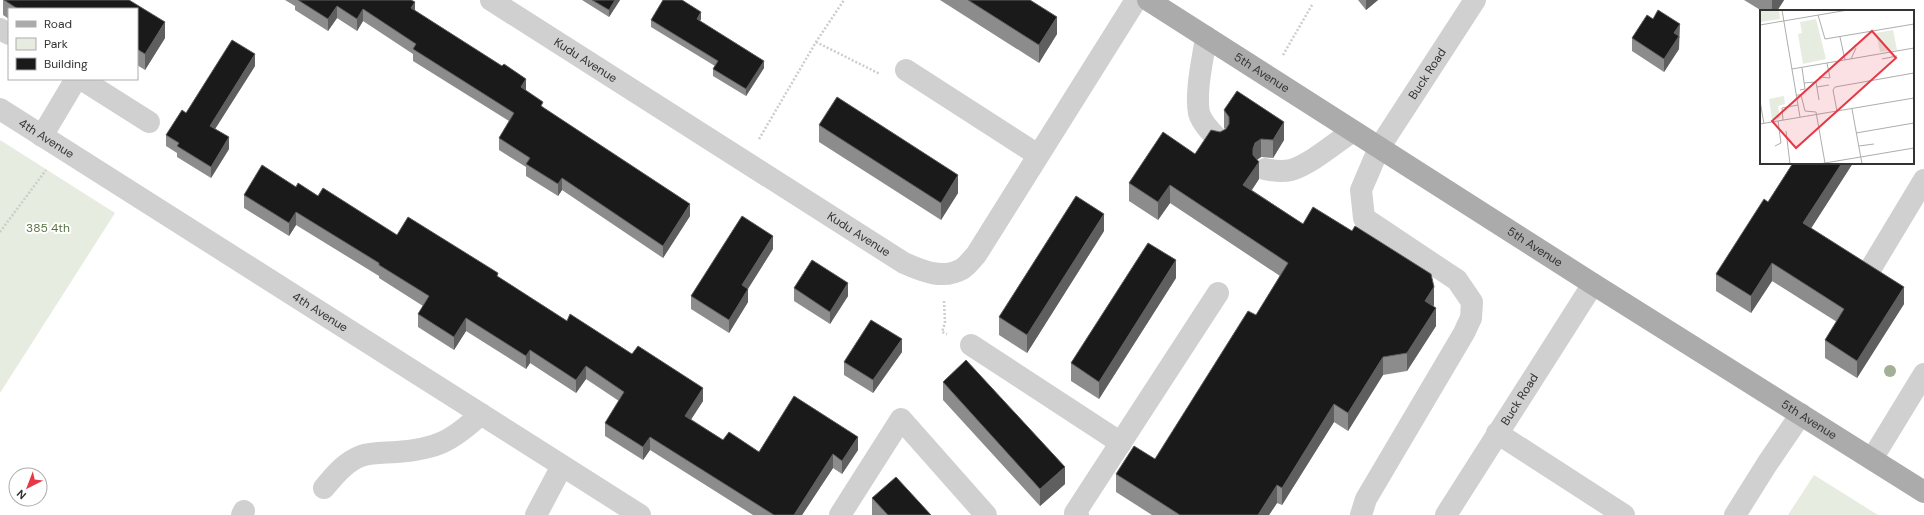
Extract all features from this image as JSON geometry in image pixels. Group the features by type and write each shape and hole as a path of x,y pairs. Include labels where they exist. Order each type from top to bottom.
{"main road":[{"name":"5th Avenue","path":"1148,0 1593,284 1924,492"}],"street":[{"name":"Kudu Avenue","path":"491,0 904,263 923,271 943,275 962,269 976,255 1136,0"},
{"name":"Buck Road","path":"1361,515 1366,499 1471,318 1472,302 1456,280 1364,218 1361,190 1379,148 1475,0"},
{"path":"1206,38 1198,96 1200,113 1205,125 1217,138"},
{"path":"906,70 1038,154"},
{"path":"50,142 76,80"},
{"path":"83,80 148,122"},
{"name":"4th Avenue","path":"0,109 640,515"},
{"path":"1265,169 1279,171 1292,169 1308,161 1353,131"},
{"path":"1871,268 1924,180"},
{"name":"Buck Road","path":"1446,515 1593,284"},
{"path":"1078,515 1075,513 1218,293"},
{"path":"972,345 1121,443"},
{"path":"1872,459 1924,374"},
{"path":"324,488 341,469 361,456 424,449 446,442 462,431 481,414"},
{"path":"1735,515 1801,414"},
{"path":"840,515 901,419 986,515"},
{"path":"1498,433 1624,515"},
{"path":"536,515 562,466"}],"path":[{"path":"746,162 816,42 844,0"},
{"path":"1270,78 1312,5"},
{"path":"816,42 898,83 906,70"},
{"path":"0,232 46,170 50,142"},
{"path":"943,275 945,323 942,332 972,345"}],"green space":[{"name":"385 4th","path":"0,140 115,213 0,393"},
{"path":"1814,475 1878,515 1788,515"}],"building":[{"path":"4,0 129,0 165,22 145,54 138,50 138,8 16,8"},
{"path":"298,0 411,0 415,2 411,8 502,66 504,64 526,79 521,87 543,102 541,106 690,204 663,246 562,178 558,184 526,164 530,158 499,138 514,113 413,49 416,44 363,9 357,19 337,6 328,19"},
{"path":"592,0 615,0 609,10"},
{"path":"663,0 682,0 701,12 697,19 764,61 746,89 713,69 718,61 651,20"},
{"path":"968,0 1030,0 1057,17 1039,45"},
{"path":"1658,10 1680,24 1674,33 1679,36 1664,59 1632,38 1647,15 1653,19"},
{"path":"232,40 255,54 210,126 229,137 211,167 177,146 179,143 166,135 182,110 186,113"},
{"path":"1237,91 1284,122 1273,140 1261,139 1255,143 1253,155 1259,162 1243,185 1303,224 1313,207 1352,231 1355,226 1431,274 1434,287 1425,301 1436,308 1407,353 1383,357 1348,413 1334,404 1282,488 1277,485 1258,515 1180,515 1116,474 1134,446 1155,459 1248,311 1256,315 1288,263 1170,185 1158,202 1129,183 1163,132 1195,154 1211,130 1220,132 1226,129 1229,124 1229,117 1224,110"},
{"path":"837,97 958,175 941,203 819,125"},
{"path":"1792,164 1841,164 1803,223 1904,287 1857,361 1825,340 1844,309 1772,263 1751,296 1716,274 1764,199 1768,202"},
{"path":"262,165 296,187 298,183 318,196 323,188 397,235 408,217 498,273 497,276 567,321 570,314 632,354 638,346 703,388 685,416 723,440 729,432 759,452 794,396 858,437 842,461 833,454 794,515 774,515 650,437 643,447 605,423 624,392 586,366 576,380 530,350 526,356 466,318 454,337 418,314 429,296 379,265 379,263 296,212 289,223 244,195"},
{"path":"1076,196 1104,214 1027,335 999,317"},
{"path":"742,216 773,236 742,285 748,289 729,320 691,296"},
{"path":"1148,243 1176,260 1099,382 1071,363"},
{"path":"812,260 848,283 830,312 794,288"},
{"path":"871,320 902,339 873,380 844,362"},
{"path":"966,360 1065,467 1040,489 943,382"},
{"path":"896,477 931,515 888,515 872,498"}]}
